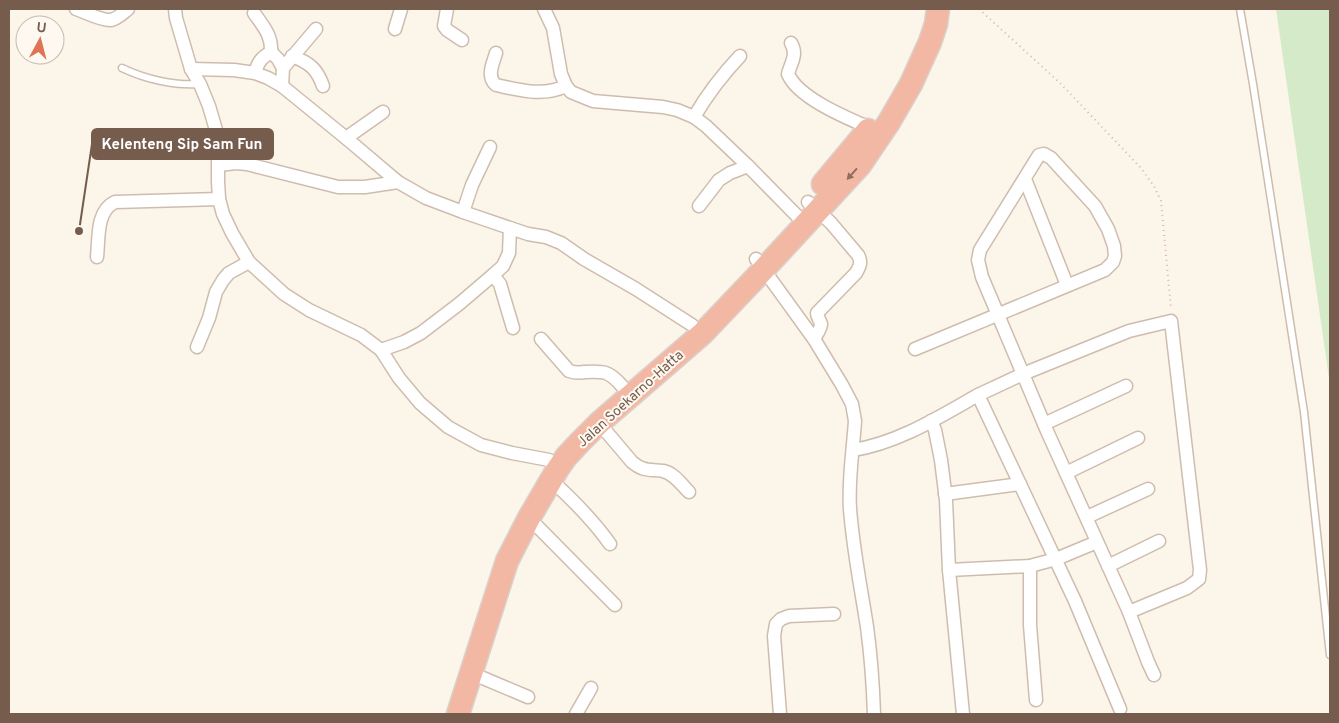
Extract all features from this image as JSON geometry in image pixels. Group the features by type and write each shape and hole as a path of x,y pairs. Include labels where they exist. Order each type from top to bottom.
{"highway":[{"path":"806,213 878,118 916,40 923,9"},
{"path":"806,213 860,165 889,122 911,84 930,42 936,24 938,9"},
{"name":"Jalan Soekarno-Hatta","path":"458,714 507,562 550,470 566,457 599,423 703,333 760,264 806,213"},
{"path":"444,714 496,553 513,515 550,470 571,432 760,264"}],"street":[{"path":"76,9 111,20 128,9"},
{"path":"175,9 191,69 200,84 216,130 219,199 226,221 249,262 284,294 309,310 361,335 381,350 420,403 448,427 481,445 512,453 550,470 610,544"},
{"path":"395,29 402,9"},
{"path":"447,9 444,26 462,40"},
{"path":"544,9 553,28 561,74 571,92 593,101 663,107 694,117 748,166 806,213 842,236 860,259 860,266 817,313 821,323 814,339"},
{"path":"254,13 272,43 271,52"},
{"path":"283,68 316,29"},
{"path":"791,43 795,50 788,74 796,87 826,107 870,128"},
{"path":"255,73 258,62 262,57 271,52"},
{"path":"271,52 283,68 282,86"},
{"path":"496,53 491,78 496,85 542,93 566,86"},
{"path":"292,56 306,61 314,68 323,86"},
{"path":"694,117 704,100 740,56"},
{"path":"191,69 234,70 255,73 268,78 282,86 398,182 426,198 463,212 561,243 584,259 636,288 692,325"},
{"path":"346,138 383,112"},
{"path":"463,212 472,185 490,147"},
{"path":"915,349 998,314 1067,285 1105,270 1113,262 1115,256 1114,246 1108,229 1095,206 1051,158 1044,154 1039,155 980,250 978,260 982,277 998,314 1044,424 1129,612 1154,675"},
{"path":"218,165 247,164 338,187 364,187 398,182"},
{"path":"699,206 719,180 730,173 748,166"},
{"path":"1025,179 1067,285"},
{"path":"97,257 101,218 109,204 115,202 219,199"},
{"path":"381,350 404,342 421,333 459,304 503,266 509,253 510,228"},
{"path":"197,347 209,318 216,292 223,280 229,273 249,262"},
{"path":"760,264 814,339 852,404 855,421 850,471 850,510 868,637 874,714"},
{"path":"493,275 500,284 513,328"},
{"path":"853,450 888,441 1023,374 1129,331 1171,321 1200,570 1199,579 1187,588 1129,612"},
{"path":"541,339 569,371 574,373 601,371 615,379 622,386"},
{"path":"1044,424 1126,386"},
{"path":"978,395 1056,559 1120,709"},
{"path":"931,421 935,430 941,460 945,494 949,570 963,714"},
{"path":"599,423 638,468 664,471 676,479 689,492"},
{"path":"1066,473 1138,438"},
{"path":"945,494 1020,484"},
{"path":"1087,517 1148,489"},
{"path":"529,518 615,605"},
{"path":"1108,566 1159,541"},
{"path":"949,570 1030,566 1056,559 1097,542"},
{"path":"1030,566 1030,625 1036,700"},
{"path":"780,714 774,636 776,624 788,616 834,614"},
{"path":"471,673 528,697"},
{"path":"576,714 591,688"}],"lane":[{"path":"1240,9 1304,412 1330,656"},
{"path":"122,68 141,77 189,85 200,84"}],"path":[{"path":"979,9 1060,83 1140,167 1154,186 1161,201 1167,274 1170,288 1171,321"}],"green space":[{"path":"1276,9 1330,9 1330,385"}],"place":[{"name":"Kelenteng Sip Sam Fun","path":"79,231"}]}
